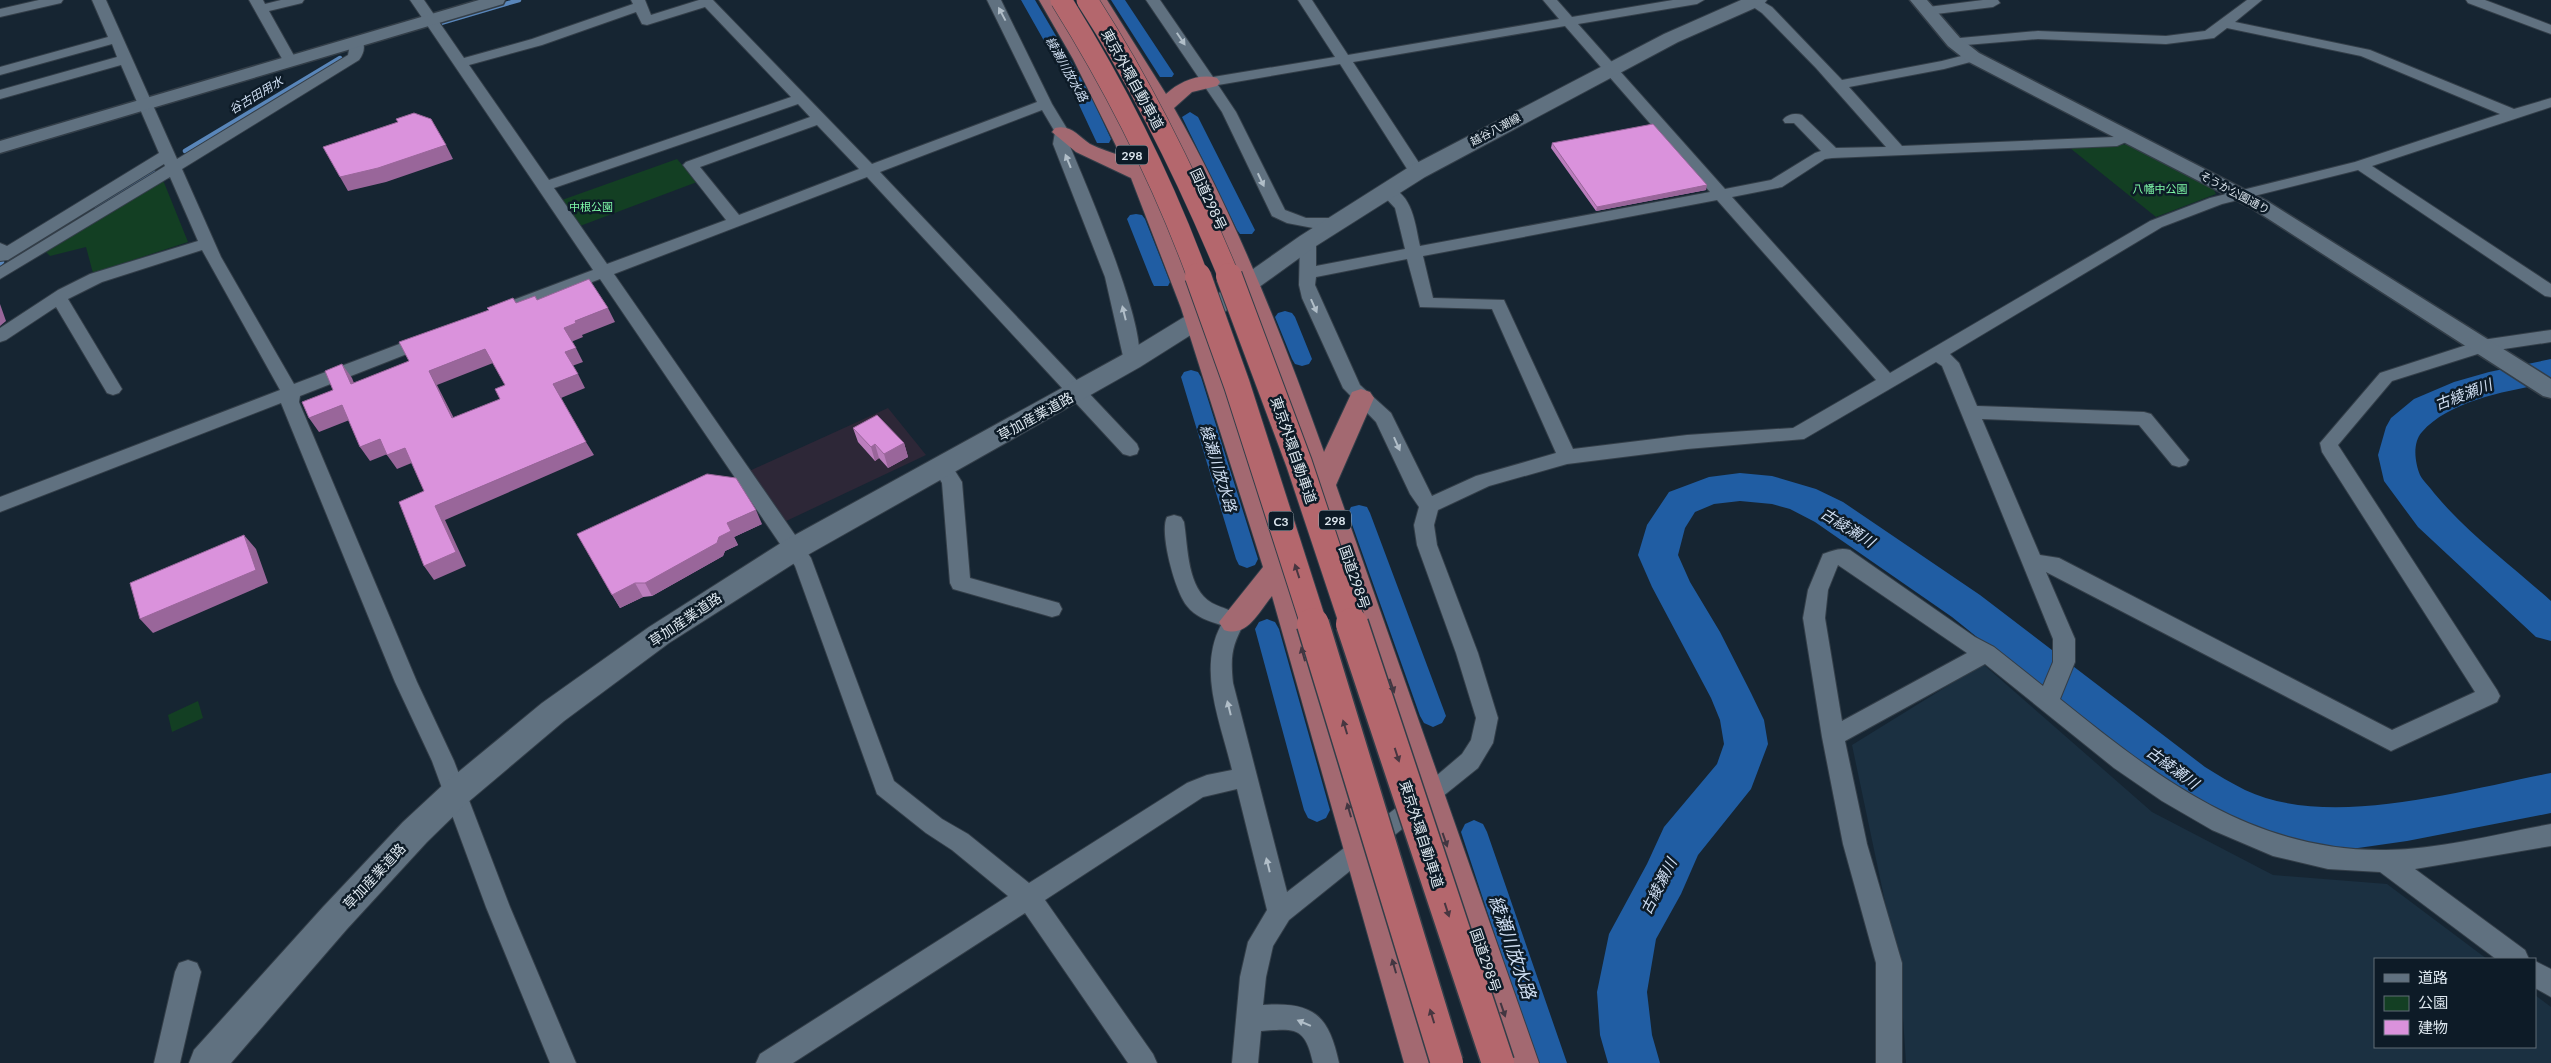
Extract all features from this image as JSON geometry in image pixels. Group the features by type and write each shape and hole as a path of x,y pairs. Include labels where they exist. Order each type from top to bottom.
{"highway":[{"name":"298","path":"1048,0 1091,73 1142,176 1197,320 1278,569 1422,1063"},
{"name":"東京外環自動車道","path":"1061,0 1096,57 1152,166 1223,344 1246,409 1320,643 1446,1063"},
{"name":"東京外環自動車道","path":"1087,0 1147,99 1210,234 1264,366 1299,463 1498,1063"},
{"name":"国道298号","path":"1098,0 1164,107 1217,215 1248,284 1323,485 1521,1063"},
{"path":"1164,107 1185,87 1210,82"},
{"path":"1062,132 1083,148 1128,167 1142,176"},
{"path":"1323,485 1361,398"},
{"path":"1234,622 1278,569"}],"main road":[{"name":"越谷八潮線","path":"1248,284 1387,190 1472,141 1688,30 1754,0"},
{"name":"草加産業道路","path":"207,1063 335,918 415,832 498,755 596,680 733,587 794,549 943,468 1130,362 1197,320 1248,284"}],"street":[{"path":"0,13 56,0"},
{"path":"98,0 207,243 239,306 291,394 290,402 406,682 456,793 498,907 563,1063"},
{"path":"290,61 259,4 297,0"},
{"path":"417,0 546,186 568,213 604,271 727,455 804,564 885,787 934,826 960,842 1029,898 1144,1063"},
{"path":"0,147 497,0"},
{"path":"994,0 1015,39 1045,104 1062,132 1061,144 1101,242 1123,306 1128,326 1130,362"},
{"path":"1152,0 1229,112 1278,213 1294,222 1308,224 1336,223"},
{"path":"1305,0 1417,172"},
{"path":"1550,0 1888,382"},
{"path":"1210,82 1697,0"},
{"path":"1754,0 1773,17 1838,85 1898,151"},
{"path":"1923,6 1993,3 1990,0"},
{"path":"1954,42 2038,35 2166,40 2209,35 2226,24 2255,0"},
{"path":"2473,0 2551,30"},
{"path":"462,63 537,42 640,3 647,21 707,1 801,98 1130,449"},
{"name":"そうか公園通り","path":"1923,6 1954,42 1973,58 2240,194 2294,225 2551,390"},
{"path":"2226,24 2365,53 2515,115"},
{"path":"0,72 115,39"},
{"path":"0,248 2,256 354,57 357,51 356,42"},
{"path":"1838,85 1973,58"},
{"path":"0,95 124,60"},
{"path":"546,186 801,98"},
{"path":"1244,1063 1254,977 1261,942 1280,912 1430,795 1470,761 1482,743 1487,718 1467,653 1427,545 1424,525 1430,506 1483,481 1567,457 1687,442 1797,434 2156,224 2240,194 2360,165 2551,102"},
{"path":"493,314 868,169 1045,104"},
{"path":"1790,120 1797,118 1832,153"},
{"path":"735,221 691,165 820,119"},
{"path":"1308,273 1722,196 1776,184 1820,156 1832,153 2117,141 2128,136"},
{"path":"0,274 170,162"},
{"path":"2360,165 2551,292"},
{"path":"1387,190 1398,199 1403,208 1416,253 1426,303 1498,304 1567,457"},
{"path":"1308,242 1307,285 1311,298 1352,388 1384,418 1420,494 1430,506"},
{"path":"0,336 59,298 96,278 207,243"},
{"path":"59,298 113,389"},
{"path":"0,505 448,332"},
{"path":"2033,563 2052,564 2391,741 2488,696 2329,447 2329,443 2386,377 2551,336"},
{"path":"1936,354 1950,364 2064,638 2064,662 2050,696"},
{"path":"1971,412 2144,419 2178,460"},
{"path":"943,468 952,482 960,583 1052,609"},
{"path":"1174,522 1186,584 1191,596 1205,609 1234,622 1224,636 1220,661 1222,683 1280,912"},
{"path":"1889,1063 1889,963 1855,844 1833,737 1814,618 1818,590 1830,560 1843,556 1967,643 1986,653 2050,696 2106,748 2192,809 2256,840 2311,855 2386,861 2551,835"},
{"path":"1833,737 1986,653"},
{"path":"769,1063 1195,790 1207,785 1246,777"},
{"path":"2386,861 2515,958"},
{"path":"167,1063 188,972"},
{"path":"2536,974 2551,985"},
{"path":"1250,1019 1285,1016 1310,1024 1319,1035 1326,1063"}],"shaded area":[{"path":"888,408 926,455 782,523 747,472"},
{"path":"1983,664 2152,812 2273,875 2387,884 2486,958 2374,958 2374,1048 2536,1048 2536,996 2551,1007 2551,1063 1906,1063 1900,973 1852,745"}],"green space":[{"name":"八幡中公園","path":"2131,144 2212,186 2216,194 2156,217 2070,148"},
{"name":"中根公園","path":"677,159 697,182 580,226 562,200"},
{"path":"163,180 188,242 93,273 86,247 50,256 46,252"},
{"path":"198,701 203,718 172,732 168,715"}],"building":[{"path":"414,113 431,119 446,145 378,168 340,177 323,147 398,122 396,119"},
{"path":"1653,124 1707,185 1597,207 1552,143"},
{"path":"589,279 608,308 575,321 576,323 564,328 576,348 565,352 578,374 553,384 586,442 435,506 456,552 424,566 399,502 424,491 405,448 387,455 380,439 360,447 342,405 309,418 302,402 333,390 325,371 342,364 351,384 409,361 399,342 489,310 487,308 513,298 516,303 535,296 537,300","holes":["485,349 505,385 495,389 500,399 452,418 429,371"]},
{"path":"877,415 904,443 884,454 875,444 871,447 853,428"},
{"path":"707,474 736,478 756,510 727,523 731,531 719,537 717,543 645,583 635,583 612,595 577,534"},
{"path":"244,535 256,570 140,619 130,583"}],"waterway":[{"name":"谷古田用水","path":"434,25 519,0"},
{"name":"綾瀬川放水路","path":"1028,0 1082,94 1103,139"},
{"name":"綾瀬川放水路","path":"1118,0 1166,74"},
{"name":"谷古田用水","path":"185,151 340,58"},
{"name":"綾瀬川放水路","path":"1190,117 1246,230"},
{"name":"谷古田用水","path":"96,206 153,171"},
{"name":"綾瀬川放水路","path":"1136,219 1161,282"},
{"name":"綾瀬川放水路","path":"1285,317 1302,359"},
{"name":"古綾瀬川","path":"2551,371 2501,380 2466,391 2427,408 2404,427 2396,455 2403,481 2432,517 2551,625"},
{"name":"綾瀬川放水路","path":"1191,377 1247,559"},
{"name":"古綾瀬川","path":"1634,1063 1626,1035 1622,992 1633,934 1664,879 1680,842 1735,775 1746,744 1742,720 1730,693 1705,644 1672,587 1658,555 1666,525 1682,502 1709,491 1740,487 1772,490 1803,499 1829,512 1966,606 2189,781 2234,807 2281,821 2318,827 2358,827 2407,821 2551,793"},
{"name":"綾瀬川放水路","path":"1359,513 1433,716"},
{"name":"綾瀬川放水路","path":"1267,629 1317,810"},
{"name":"綾瀬川放水路","path":"1474,832 1552,1063"}]}
